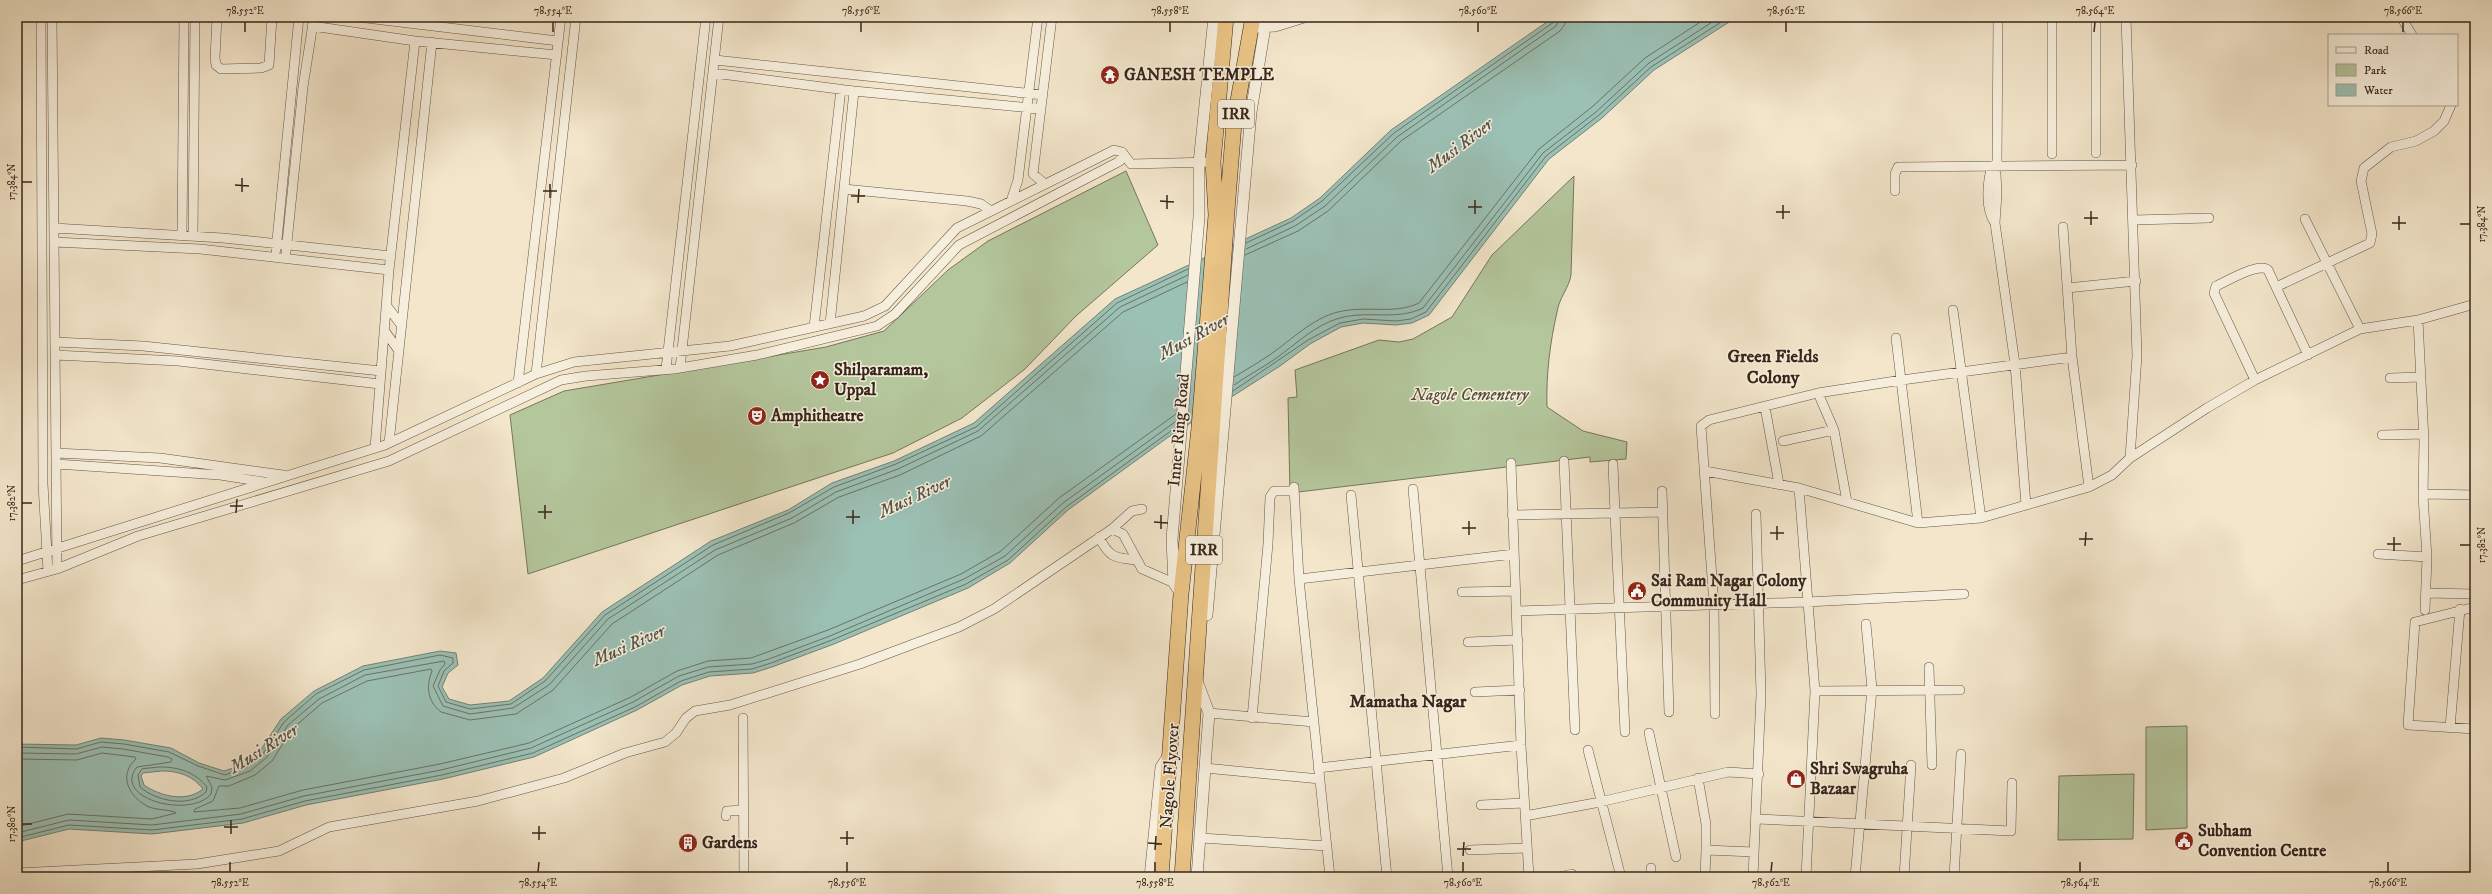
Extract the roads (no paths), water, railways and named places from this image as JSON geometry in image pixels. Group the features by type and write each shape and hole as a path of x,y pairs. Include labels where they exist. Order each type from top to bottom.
{"highway":[{"name":"Inner Ring Road","path":"1171,751 1177,588 1199,428 1216,215 1206,163 1226,17"},
{"name":"Inner Ring Road","path":"1196,677 1234,123 1259,22"},
{"name":"Nagole Flyover","path":"1182,877 1196,677"},
{"name":"Nagole Flyover","path":"1161,877 1171,751"}],"street":[{"path":"41,17 43,484 46,553 53,570"},
{"path":"52,17 56,453 56,550 53,570"},
{"path":"182,235 184,17"},
{"path":"193,236 195,17"},
{"path":"217,17 215,58 216,65 222,69 261,68 269,64 272,17"},
{"path":"275,257 299,17"},
{"path":"358,17 558,40"},
{"path":"518,383 561,17"},
{"path":"536,374 576,17"},
{"path":"666,369 706,17"},
{"path":"680,368 720,17"},
{"path":"1011,201 1018,180 1038,17"},
{"path":"1045,184 1033,174 1052,17"},
{"path":"1177,588 1172,539 1199,217 1206,163 1214,17"},
{"path":"1197,650 1206,627 1219,493 1228,359 1259,22 1304,17"},
{"path":"1998,17 1995,166 1997,215 1995,223 2015,364 2026,506"},
{"path":"2052,17 2052,154"},
{"path":"2096,17 2096,153"},
{"path":"2126,17 2136,281 2137,356 2130,458"},
{"path":"2401,17 2411,34"},
{"path":"286,258 286,246 313,22 415,41 557,55"},
{"path":"374,448 390,256 415,41"},
{"path":"389,443 432,42"},
{"path":"715,60 1043,95"},
{"path":"713,73 854,91 1041,109"},
{"path":"865,92 866,77"},
{"path":"814,327 841,89"},
{"path":"830,324 854,91"},
{"path":"2276,287 2370,243 2372,239 2361,181 2364,168 2391,147 2416,141 2434,131 2444,121 2451,106"},
{"path":"17,561 56,550 149,518 266,483 285,475 325,465 389,443 536,374 574,362 730,346 864,316 885,306 956,228 1114,150 1122,152 1131,164 1206,163"},
{"path":"17,580 53,570 138,536 389,461 561,380 586,376 680,368 757,355 877,326 895,314 960,245 1120,161 1122,152"},
{"path":"1895,191 1895,174 1898,167 2132,165"},
{"path":"844,189 967,201 981,204 991,211"},
{"path":"2134,220 2209,218"},
{"path":"2305,219 2360,329"},
{"path":"2063,227 2072,358 2089,487"},
{"path":"54,228 182,235 390,256"},
{"path":"54,242 200,249 389,270"},
{"path":"943,242 960,245"},
{"path":"2255,380 2214,291 2216,286 2262,267 2268,270 2308,354"},
{"path":"2067,288 2136,281"},
{"path":"819,282 834,286"},
{"path":"1705,471 1798,488 1918,523 1981,518 2089,487 2112,475 2130,458 2207,408 2255,380 2360,329 2418,320 2475,304"},
{"path":"386,305 402,326"},
{"path":"1953,310 1960,372 1981,518"},
{"path":"2418,320 2424,434 2423,496 2427,557 2425,610"},
{"path":"384,330 399,351"},
{"path":"1896,338 1918,523"},
{"path":"55,342 143,346 380,378"},
{"path":"55,355 178,361 380,378 398,366"},
{"path":"1715,714 1714,605 1701,426 1709,420 1818,393 2015,364 2072,358"},
{"path":"2390,378 2421,377"},
{"path":"1818,393 1834,430 1847,502"},
{"path":"1765,407 1779,484"},
{"path":"1783,441 1834,430"},
{"path":"2382,435 2424,434"},
{"path":"56,453 160,458 285,475"},
{"path":"1564,461 1575,730"},
{"path":"1511,463 1521,746 1529,877"},
{"path":"56,464 220,475 266,483"},
{"path":"1613,464 1626,732"},
{"path":"1798,488 1814,691 1806,877"},
{"path":"1252,718 1268,544 1270,497 1274,491 1294,489 1299,580 1330,877"},
{"path":"1413,490 1421,565 1448,877"},
{"path":"1662,491 1669,712"},
{"path":"2423,496 2426,494 2475,495"},
{"path":"1351,496 1387,877"},
{"path":"17,873 197,864 279,851 329,827 478,801 564,778 625,753 665,742 676,733 686,718 695,711 730,705 860,664 959,627 994,609 1099,537 1112,530 1132,511 1142,509"},
{"path":"1512,516 1663,512"},
{"path":"1753,877 1759,774 1761,694 1760,604 1756,514"},
{"path":"1112,530 1123,534 1142,569 1177,588"},
{"path":"1099,537 1106,551 1117,558 1136,560"},
{"path":"1299,580 1514,554"},
{"path":"2378,554 2427,557"},
{"path":"1462,592 1516,591"},
{"path":"2426,593 2475,594"},
{"path":"1516,611 1760,604 1964,594"},
{"path":"2475,607 2460,609 2415,622 2408,725 2475,729"},
{"path":"2450,728 2460,609"},
{"path":"1855,877 1872,690 1866,624"},
{"path":"1468,642 1518,640"},
{"path":"1929,667 1932,765"},
{"path":"1196,677 1209,713 1197,877"},
{"path":"1475,692 1520,690"},
{"path":"1814,691 1960,690"},
{"path":"1209,713 1252,718 1314,722"},
{"path":"743,718 744,877"},
{"path":"1649,733 1676,857"},
{"path":"1318,768 1521,746"},
{"path":"1588,750 1600,802 1621,877"},
{"path":"1150,877 1161,767 1171,751"},
{"path":"1954,877 1958,829 1961,754"},
{"path":"1904,877 1911,765"},
{"path":"1205,768 1320,779"},
{"path":"1525,816 1600,802 1728,772 1759,774"},
{"path":"1698,778 1706,824 1705,877"},
{"path":"1757,819 2011,831 2012,783"},
{"path":"1482,806 1524,803"},
{"path":"726,816 727,811 743,810"},
{"path":"1200,838 1327,846"},
{"path":"1470,850 1527,848"},
{"path":"1706,850 1754,852"},
{"path":"1559,877 1572,874"}],"water":[{"name":"Musi River","path":"1554,17 1737,17 1654,70 1602,118 1549,159 1429,315 1412,323 1396,325 1363,323 1341,327 1310,344 1280,366 1167,438 1068,510 1010,563 968,588 834,644 772,667 753,673 710,676 682,685 637,710 534,757 443,779 306,805 243,823 152,834 69,829 17,842 17,744 76,745 101,738 124,740 171,748 199,763 224,771 246,764 260,751 281,719 314,691 363,666 440,651 456,653 458,665 448,673 442,687 449,699 470,705 509,701 543,678 602,612 711,541 788,510 832,483 894,461 974,423 1115,299 1291,218 1320,198 1391,130","holes":["167,771 179,773 189,777 203,789 189,796 181,797 165,795 144,785 141,776 143,773"]}],"place":[{"name":"GANESH TEMPLE","path":"1110,75"},
{"name":"Shilparamam, Uppal","path":"820,380"},
{"name":"Amphitheatre","path":"757,416"},
{"name":"Sai Ram Nagar Colony Community Hall","path":"1637,591"},
{"name":"Shri Swagruha Bazaar","path":"1796,779"},
{"name":"Subham Convention Centre","path":"2184,841"},
{"name":"Gardens","path":"688,843"}],"district":[{"name":"Green Fields Colony","path":"1773,367"},
{"name":"Mamatha Nagar","path":"1408,702"}],"park label":[{"name":"Nagole Cementery","path":"1470,395"}]}
